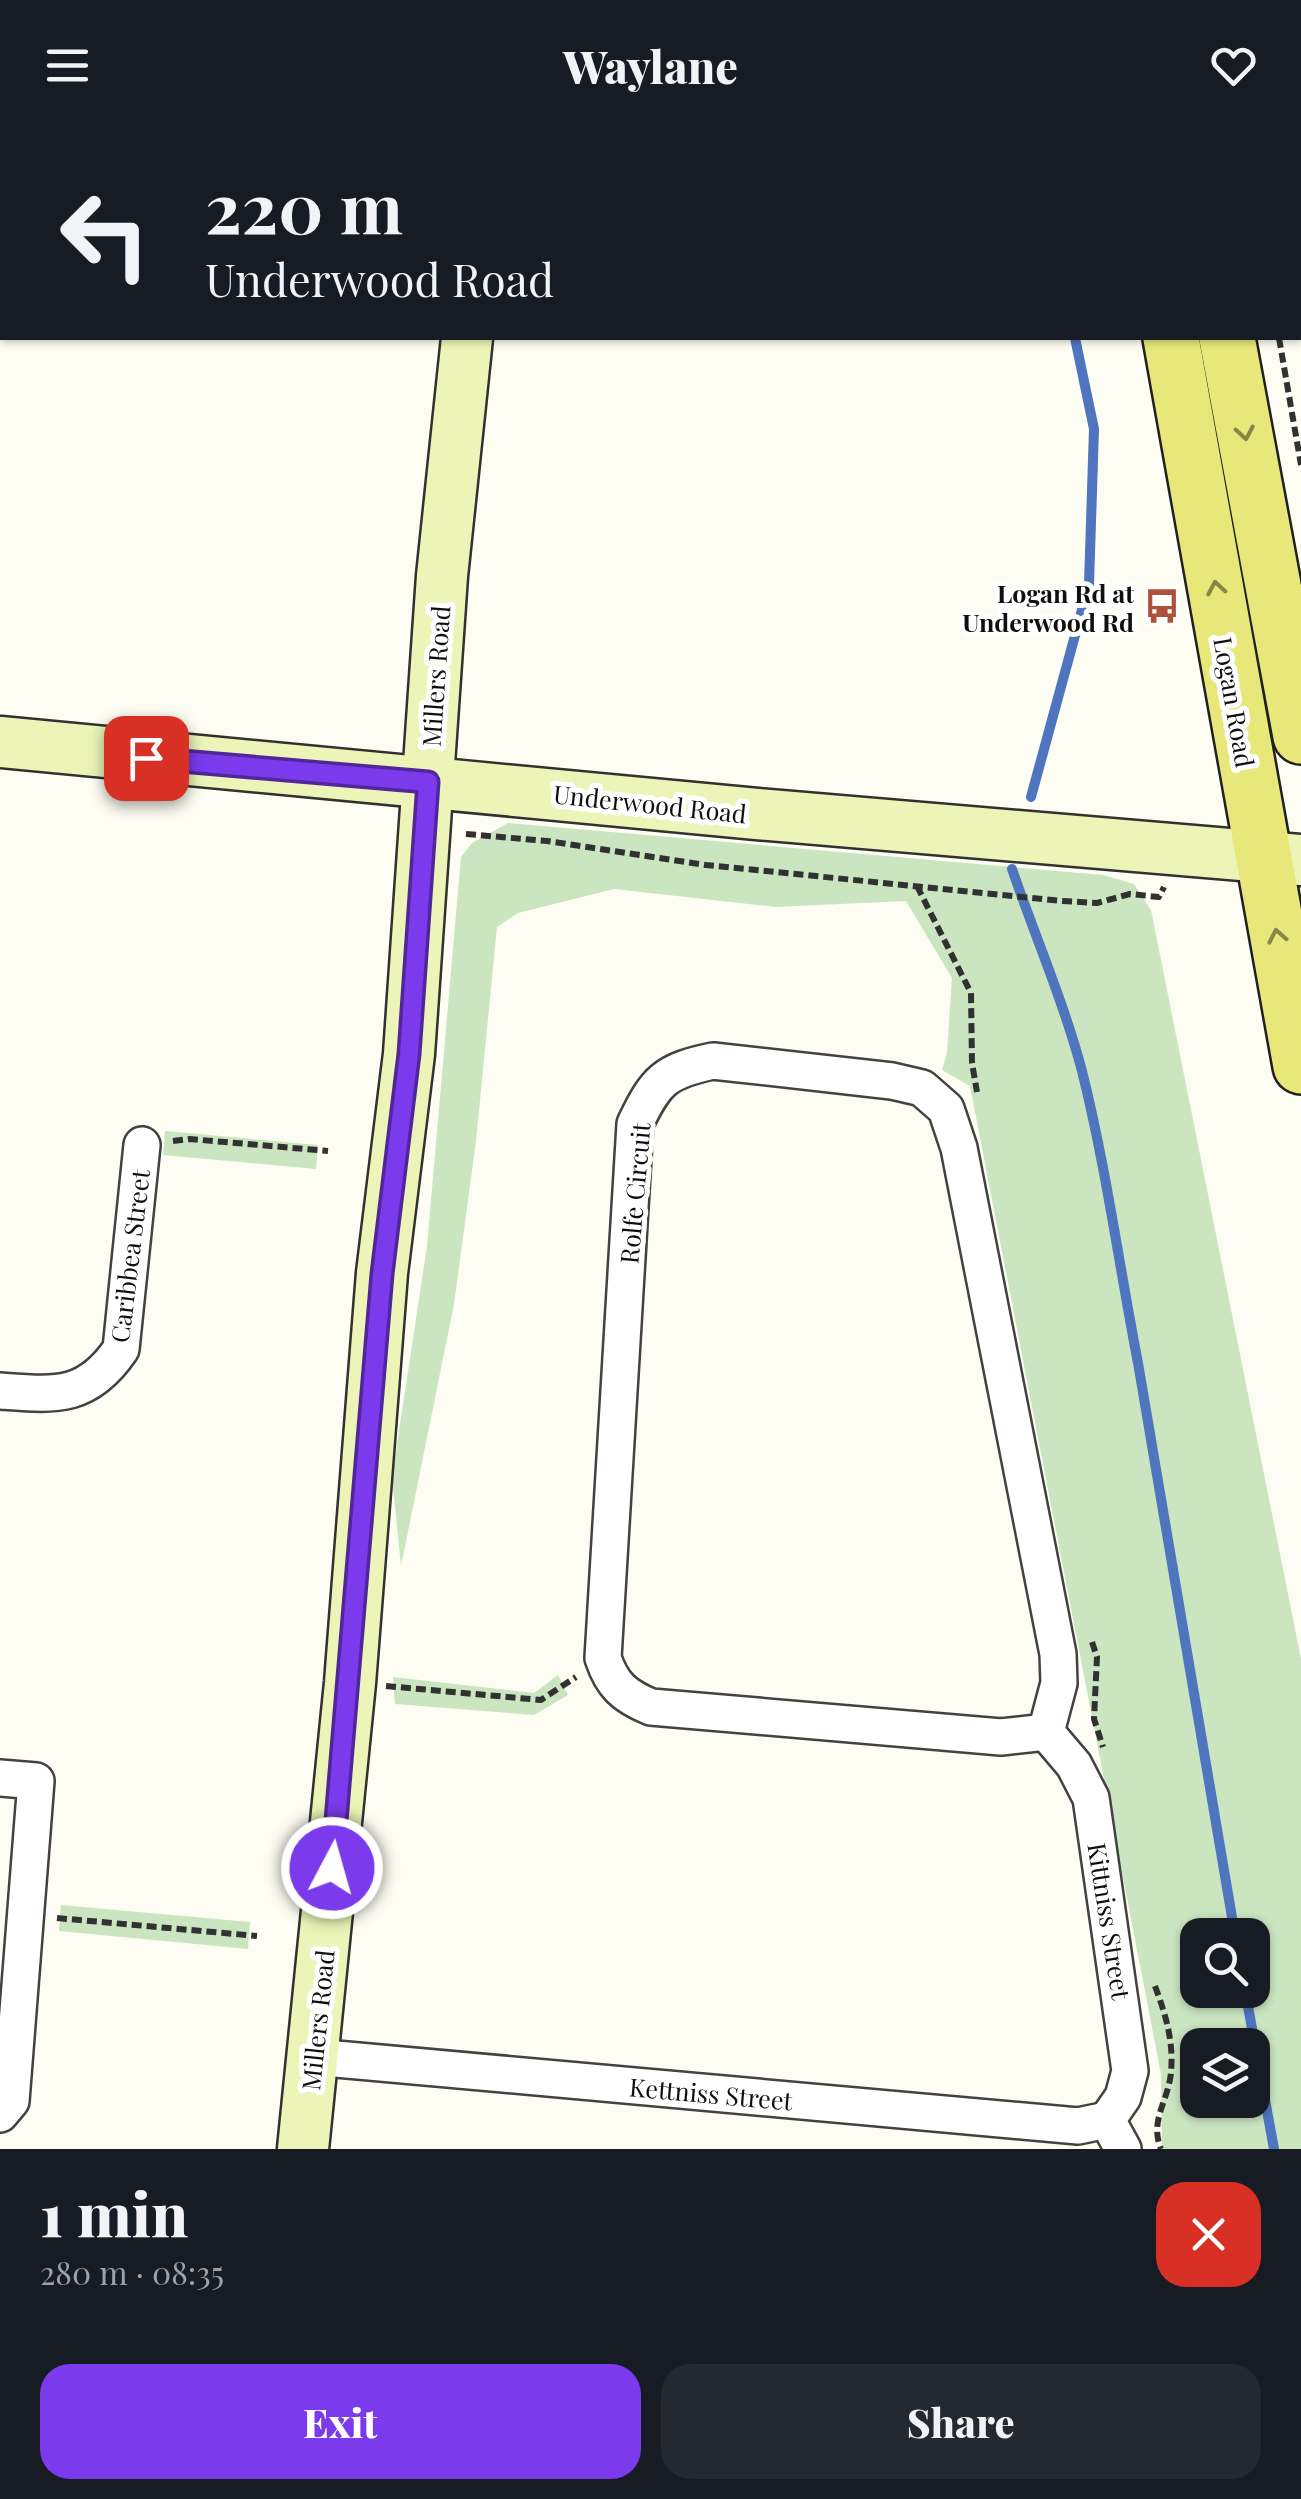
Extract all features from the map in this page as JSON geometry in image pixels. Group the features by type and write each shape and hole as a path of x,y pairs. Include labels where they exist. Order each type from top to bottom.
{"main road":[{"name":"Logan Road","path":"1171,340 1282,858 1301,1066"},
{"path":"1227,340 1301,736"}],"street":[{"name":"Millers Road","path":"303,2149 350,1683 382,1274 409,1054 442,576 468,340"},
{"name":"Underwood Road","path":"0,742 776,816 1282,858"},
{"name":"Rolfe Circuit","path":"603,1658 635,1124 652,1088 683,1067 713,1061 892,1082 922,1088 946,1109 960,1148 1058,1654 1059,1684 1046,1732"},
{"name":"Caribbea Street","path":"0,1391 74,1390 104,1374 121,1349 142,1145"},
{"path":"603,1658 610,1680 627,1697 651,1706 1001,1736 1046,1732"},
{"name":"Kittniss Street","path":"1046,1732 1074,1765 1091,1798 1130,2071 1115,2134"},
{"path":"0,1778 36,1781 11,2102 0,2114"},
{"name":"Kettniss Street","path":"314,2058 1078,2126 1115,2134"}],"path":[{"path":"1279,340 1301,465"},
{"path":"466,834 547,841 706,865 1062,901 1097,903 1130,894 1159,897 1168,878"},
{"path":"142,1145 190,1139 328,1151"},
{"path":"350,1683 541,1700 603,1658"},
{"path":"26,1916 257,1936"}],"green space":[{"path":"508,823 1103,875 1134,884 1151,910 1301,1659 1301,2149 1162,2149 1161,2074 970,1086 942,1070 947,1053 952,978 906,901 776,907 614,889 518,913 497,927 476,1141 454,1304 401,1566 392,1477 427,1246 461,857 472,843"},
{"path":"165,1131 318,1145 316,1169 163,1155"},
{"path":"558,1675 568,1695 534,1715 395,1704 393,1677 534,1693"},
{"path":"61,1905 250,1922 248,1949 59,1931"}],"waterway":[{"path":"1031,797 1089,584 1094,429 1075,340"},
{"path":"1012,869 1075,1046 1098,1143 1232,1918"},
{"path":"1248,2008 1274,2149"}],"place":[{"name":"Logan Rd at Underwood Rd","path":"1162,606"}],"route":[{"path":"146,758 428,782 409,1054 382,1274 332,1868"}]}
